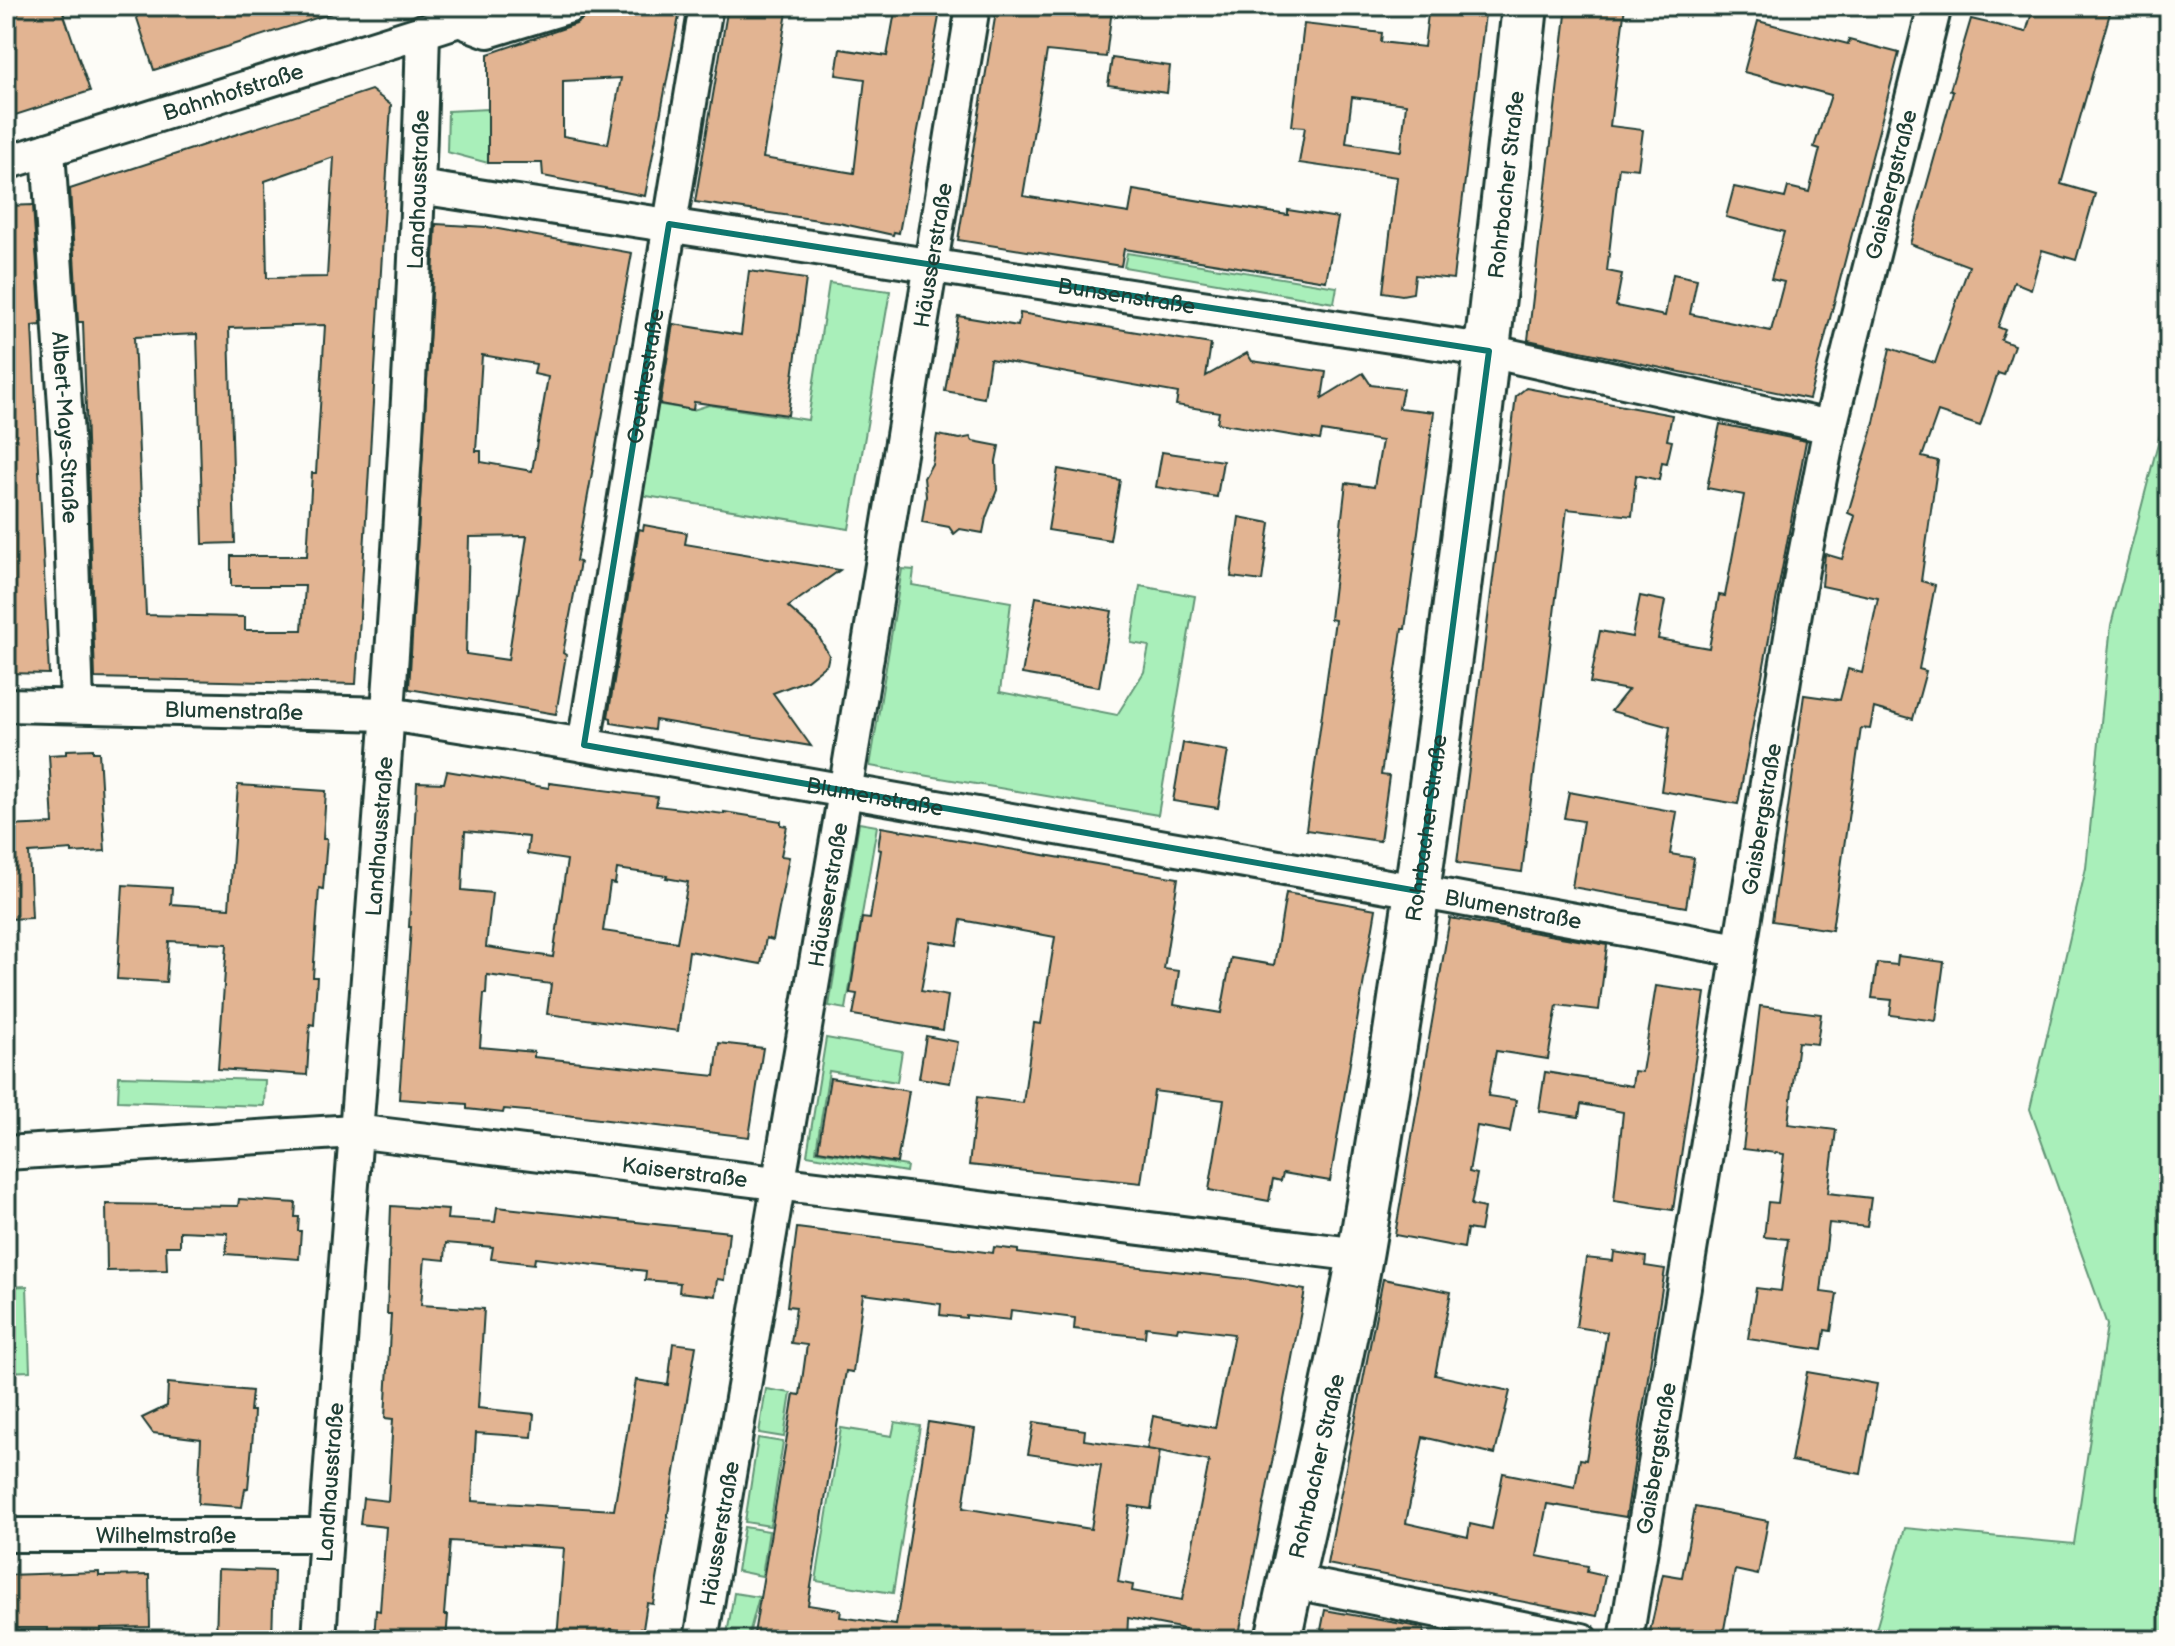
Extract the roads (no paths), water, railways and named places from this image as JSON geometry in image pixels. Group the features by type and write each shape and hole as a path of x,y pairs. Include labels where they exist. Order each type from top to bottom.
{"main road":[{"name":"Rohrbacher Straße","path":"1278,1640 1360,1255 1418,891 1489,351 1525,6"}],"street":[{"name":"Bahnhofstraße","path":"6,163 423,31 464,13 488,31 570,6"},
{"name":"Goethestraße","path":"578,744 706,6"},
{"name":"Häusserstraße","path":"701,1640 845,792 973,6"},
{"name":"Gaisbergstraße","path":"1626,1640 1802,570 1830,427 1935,6"},
{"name":"Landhausstraße","path":"319,1640 354,1131 389,714 419,187 423,31"},
{"name":"Albert-Mays-Straße","path":"48,150 69,466 77,706"},
{"name":"Bunsenstraße","path":"419,187 1489,351 1830,427"},
{"name":"Blumenstraße","path":"6,705 389,714 578,744 1738,950"},
{"name":"Kaiserstraße","path":"6,1153 354,1131 1360,1255"},
{"name":"Wilhelmstraße","path":"6,1535 325,1535"},
{"path":"1290,1581 1582,1640"}]}
